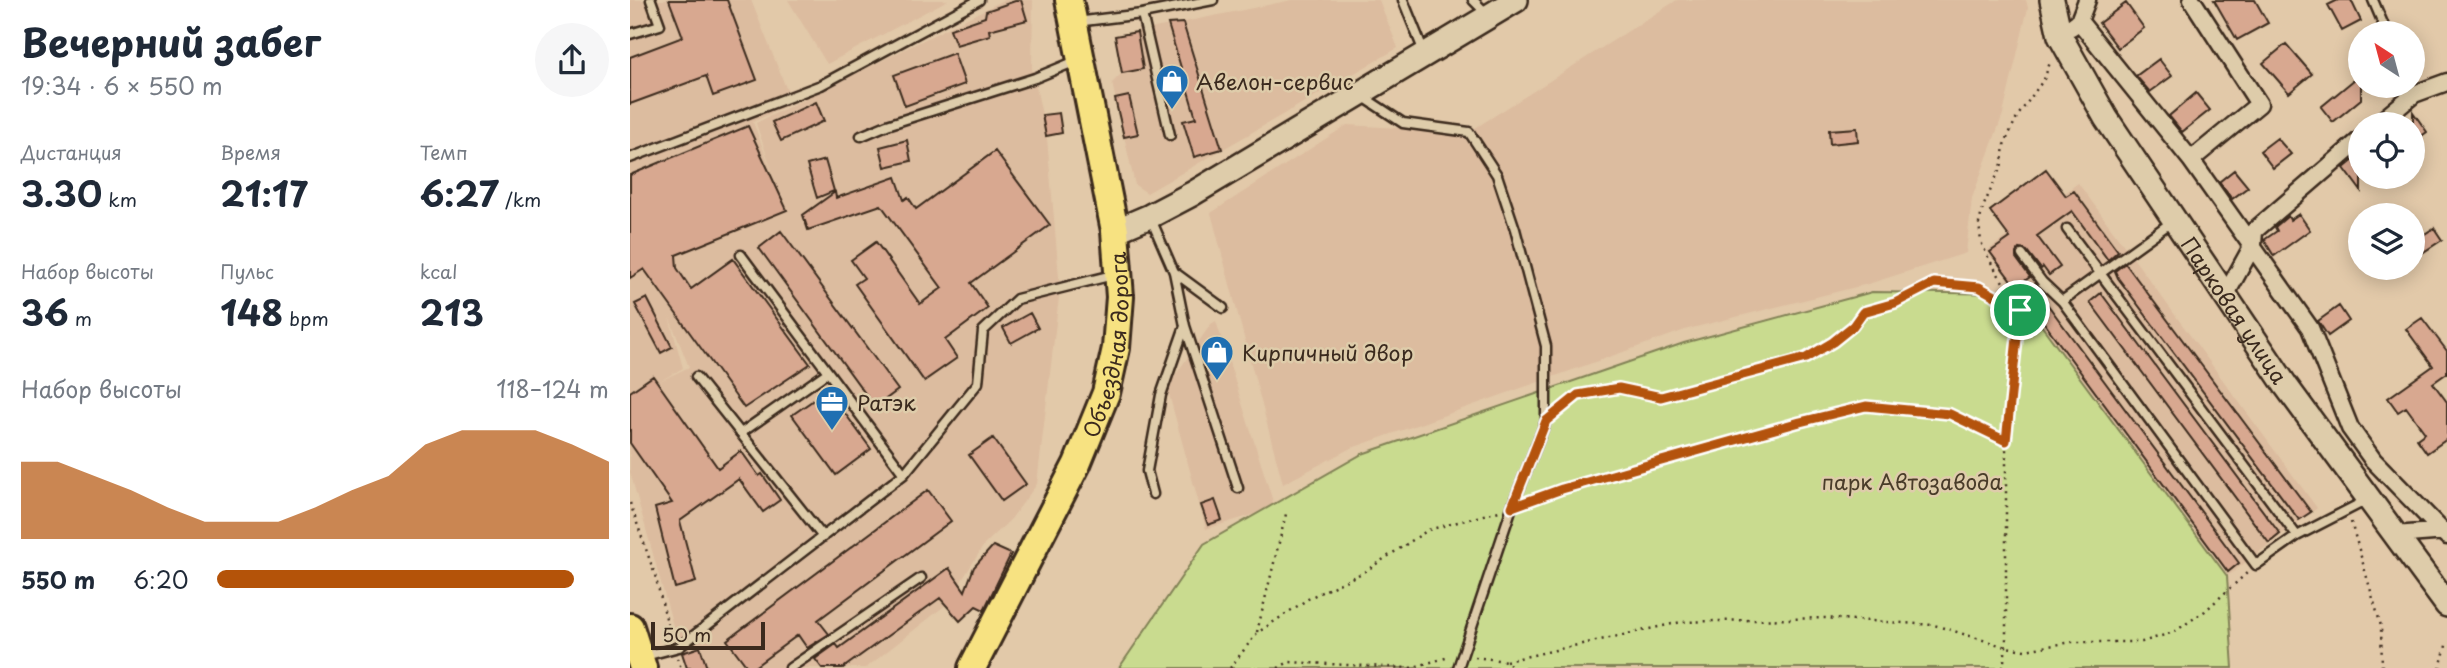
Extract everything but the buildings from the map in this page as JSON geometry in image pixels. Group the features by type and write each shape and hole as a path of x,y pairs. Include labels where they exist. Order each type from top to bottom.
{"main road":[{"name":"Объездная дорога","path":"972,668 1077,464 1106,393 1116,348 1120,311 1115,231 1071,11"},
{"path":"630,627 642,663"}],"street":[{"path":"1115,231 1192,194 1516,0"},
{"name":"Парковая улица","path":"2052,0 2069,29 2106,118 2225,296 2447,605"},
{"path":"2087,0 2069,29 2191,160 2310,328 2350,428 2373,460 2446,533"},
{"path":"2191,160 2259,104 2192,0"},
{"path":"2426,87 2447,82"},
{"path":"2390,112 2404,98"},
{"path":"2225,296 2253,245 2254,231 2348,150"},
{"path":"2355,480 2373,460"},
{"path":"2395,535 2446,533"}],"lane":[{"path":"630,34 660,25 651,0"},
{"path":"630,158 821,85 979,0"},
{"path":"1071,11 1142,14 1213,0"},
{"path":"1403,0 1425,55"},
{"path":"1473,0 1490,16"},
{"path":"2373,0 2382,21"},
{"path":"1142,14 1170,135"},
{"path":"861,136 887,125 1034,78 1082,58"},
{"path":"1360,94 1403,123 1469,132 1497,175 1515,229 1546,346 1546,421 1512,507 1458,668"},
{"path":"1150,216 1174,272 1185,326 1238,488"},
{"path":"2062,301 2174,221"},
{"path":"2067,229 2297,536"},
{"path":"741,255 904,474"},
{"path":"2022,255 2042,282 2062,301 2256,565 2297,536 2369,499"},
{"path":"1174,272 1223,308"},
{"path":"642,663 674,649 904,474 978,383 983,331 1017,299 1119,273"},
{"path":"1153,494 1147,471 1161,395 1185,326"},
{"path":"741,433 828,372"},
{"path":"696,377 823,537"},
{"path":"790,668 921,578"}],"path":[{"path":"2003,668 2006,647 2006,441 2020,310 1989,259 1981,242 1979,223 2002,164 2004,145 2017,117 2044,79 2069,29"},
{"path":"1546,421 1578,395 1619,388 1661,397 1806,358 1853,326 1863,312 1895,303 1934,283 1979,287 2020,310"},
{"path":"1230,668 1257,633 1311,597 1364,572 1428,530 1512,507 1562,489 1866,406 1950,414 2006,441"},
{"path":"630,503 655,575 681,668"},
{"path":"1257,633 1287,510"},
{"path":"2347,510 2381,626 2382,668"},
{"path":"1279,668 1289,662 1408,668 1465,652 1479,659 1506,661 1681,622 1824,618 1934,625 2006,647 2025,650 2073,642 2142,642 2174,632 2205,611 2256,565"},
{"path":"2440,668 2447,642"},
{"path":"1506,661 1513,668"}],"shaded area":[{"path":"630,0 751,0 792,103 753,122 774,177 756,123 1004,0 1033,0 1032,68 1047,138 1060,288 1037,484 1011,519 984,545 947,604 866,668 687,668 630,472","holes":["669,317 689,367 658,382 683,368"]},
{"path":"788,0 948,0 827,64"},
{"path":"1292,0 1379,0 1398,48 1147,193 1135,185 1112,83 1122,73 1115,36"},
{"path":"1677,0 2026,0 2028,8 2003,114 1972,198 1966,253 1868,284 1688,329 1349,449 1283,484 1211,213 1347,125 1469,132"},
{"path":"2078,183 2317,508 2229,575 1987,251"},
{"path":"1216,321 1275,508 1206,529 1167,387 1211,324"}],"green space":[{"name":"парк Автозавода","path":"1872,292 2018,294 2227,576 2233,668 1119,668 1204,544 1362,454 1684,343"}],"place":[{"name":"Авелон-сервис","path":"1172,111"},
{"name":"Кирпичный двор","path":"1217,382"},
{"name":"Ратэк","path":"832,432"}],"route":[{"path":"1934,283 1979,287 2020,310 2006,441 1950,414 1866,406 1562,489 1512,507 1546,421 1578,395 1619,388 1661,397 1806,358 1853,326 1863,312 1895,303 1934,283"}]}
